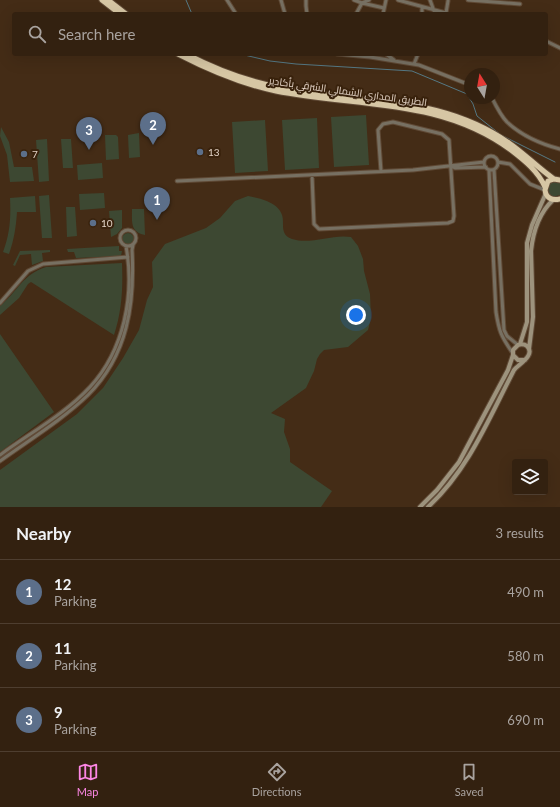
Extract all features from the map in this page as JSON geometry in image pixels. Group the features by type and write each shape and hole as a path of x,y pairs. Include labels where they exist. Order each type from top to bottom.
{"highway":[{"path":"102,0 117,12"},
{"path":"108,0 123,12"},
{"name":"الطريق المداري الشمالي الشرقي بأكادير","path":"182,56 224,76 269,90 421,110 455,120 496,139 518,155 531,166 541,179 550,198 557,200"},
{"name":"الطريق المداري الشمالي الشرقي بأكادير","path":"190,56 228,73 266,85 293,90 394,102 432,109 457,116 480,126 510,143 541,170 558,178"},
{"path":"545,190 548,181 558,178"}],"street":[{"path":"227,0 235,12"},
{"path":"281,0 285,12"},
{"path":"306,0 307,12"},
{"path":"354,0 384,8"},
{"path":"357,12 362,3 368,0"},
{"path":"383,12 386,0"},
{"path":"398,0 438,12"},
{"path":"430,0 434,11"},
{"path":"447,12 449,0"},
{"path":"468,0 520,4"},
{"path":"422,7 422,12"},
{"path":"548,43 560,48"},
{"path":"354,56 414,64 464,83"},
{"path":"389,56 396,61"},
{"path":"414,64 417,56"},
{"path":"496,104 506,121 526,136 542,144 560,149"},
{"path":"312,175 314,224 319,229 448,224 453,220 451,166 448,138 442,134 393,122 387,122 378,130 381,171"},
{"path":"177,182 451,166 484,162 491,156 496,158 498,162 510,164 530,184 545,190 529,237 526,258 527,322 519,344 514,347 508,370 477,431 459,462 437,490 420,507"},
{"path":"484,162 489,170 496,312 499,330 503,340 518,360 525,360"},
{"path":"498,162 498,166 494,170 504,330 507,336 519,344 524,344 529,349"},
{"path":"451,166 455,168 486,167"},
{"path":"489,170 494,170"},
{"path":"428,507 442,493 465,464 514,370 529,354 532,317 531,246 539,218 544,208 557,200"},
{"path":"0,455 72,403 90,387 104,369 116,346 125,318 128,283 127,258 126,246 121,242 120,237 123,231 128,229 134,232 137,236 132,250 132,293 127,327 120,348 110,368 95,387 78,404 0,461"},
{"path":"126,246 133,245"},
{"path":"0,302 28,271 43,264 132,257"}],"green space":[{"path":"366,115 369,165 334,167 331,117"},
{"path":"317,118 319,168 285,170 282,120"},
{"path":"265,120 268,171 235,173 232,122"},
{"path":"1,127 9,142 14,167 32,167 34,181 10,182 7,155 0,136"},
{"path":"139,133 140,157 129,158 128,135"},
{"path":"105,135 116,135 118,137 119,159 106,160"},
{"path":"47,139 49,181 39,182 36,140"},
{"path":"61,139 71,139 73,168 63,168"},
{"path":"102,163 103,178 78,180 77,165"},
{"path":"550,182 560,182 560,195 552,197 547,191"},
{"path":"104,193 105,208 80,210 79,194"},
{"path":"49,195 52,238 42,238 39,196"},
{"path":"35,196 36,212 17,212 9,254 3,252 10,225 10,198"},
{"path":"248,196 268,201 277,207 283,218 284,232 288,237 299,241 306,241 344,236 351,237 358,246 363,259 364,271 370,294 371,318 368,330 348,347 324,350 317,359 314,371 306,388 271,413 285,419 284,432 290,449 290,462 332,491 321,507 0,507 0,470 77,414 103,388 123,358 139,330 147,300 153,287 152,262 165,244 206,228 220,218 235,201"},
{"path":"66,207 75,207 77,236 67,237"},
{"path":"132,209 144,209 145,235 140,234 134,229 132,222"},
{"path":"122,210 122,228 117,234 111,237 109,211"},
{"path":"126,233 130,233 134,239 130,245 126,245 122,241 122,237"},
{"path":"119,246 119,251 122,251 121,256 76,258 74,252 68,252 67,249"},
{"path":"50,250 50,252 42,253 43,261 32,265 31,254 20,255 15,266 13,265 20,251"},
{"path":"122,263 119,317 114,335 31,282 19,298 0,315 0,306 31,274 38,270 46,267"},
{"path":"0,334 54,412 0,452"}],"waterway":[{"path":"186,0 191,12"},
{"path":"249,56 270,61 296,64 412,71 467,94 473,104 477,116 501,135 555,162"}],"place":[{"name":"11","path":"153,145"},
{"name":"9","path":"89,150"},
{"name":"13","path":"200,152"},
{"name":"7","path":"24,154"},
{"name":"12","path":"157,220"},
{"name":"10","path":"93,223"}]}
